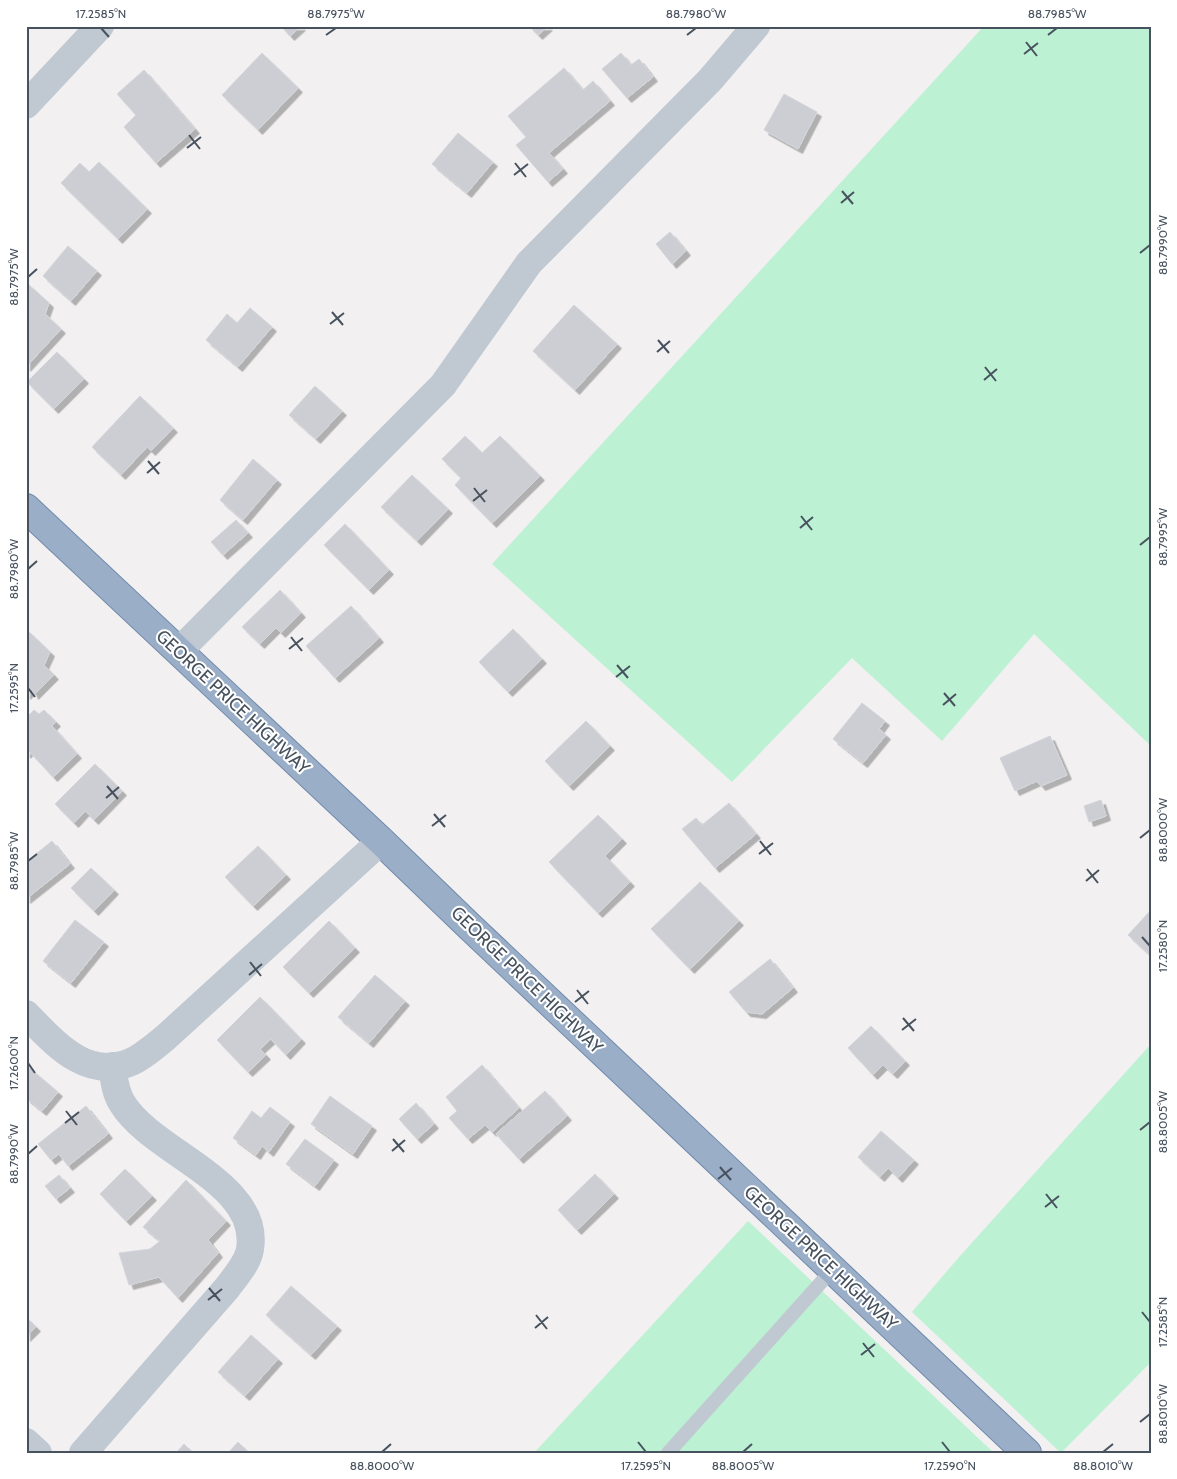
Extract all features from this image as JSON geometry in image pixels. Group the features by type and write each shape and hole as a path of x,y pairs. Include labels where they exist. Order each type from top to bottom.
{"highway":[{"name":"GEORGE PRICE HIGHWAY","path":"26,508 381,841 1027,1453"}],"street":[{"path":"26,104 100,26"},
{"path":"179,651 443,385 530,263 710,80 756,26"},
{"path":"26,1014 59,1046 79,1060 96,1066 112,1066 130,1062 165,1038 381,841"},
{"path":"83,1453 227,1288 246,1259 250,1251 251,1241 251,1232 246,1214 233,1196 210,1176 185,1160 137,1122 122,1103 115,1086 112,1066"},
{"path":"26,1442 38,1453"}],"lane":[{"path":"668,1453 832,1269"}],"green space":[{"path":"984,26 1151,26 1151,746 1034,634 942,741 852,658 732,782 492,564"},
{"path":"1151,1044 1151,1362 1061,1453 912,1312"},
{"path":"748,1221 994,1453 534,1453"}],"building":[{"path":"281,26 301,26 290,36"},
{"path":"529,26 548,26 538,35"},
{"path":"262,53 298,88 258,130 222,95"},
{"path":"621,53 631,65 639,59 653,77 627,98 602,69"},
{"path":"564,68 583,90 593,81 610,101 549,153 563,169 548,182 516,145 526,137 508,116"},
{"path":"144,70 195,129 156,163 124,127 136,115 117,94"},
{"path":"784,94 817,112 798,149 764,130"},
{"path":"458,133 493,162 467,193 432,164"},
{"path":"99,162 147,209 118,239 61,183 80,163 89,172"},
{"path":"670,232 686,251 672,264 656,244"},
{"path":"68,246 97,271 71,301 43,276"},
{"path":"28,284 49,303 45,314 61,329 26,367 26,286"},
{"path":"574,305 617,344 575,390 533,351"},
{"path":"250,308 272,327 238,367 206,340 227,314 237,323"},
{"path":"57,352 84,379 54,409 27,382"},
{"path":"315,386 342,411 316,439 289,415"},
{"path":"140,396 173,428 151,451 147,447 121,475 92,447"},
{"path":"465,436 482,453 500,436 540,476 492,523 455,485 461,478 442,459"},
{"path":"253,459 277,480 243,520 220,500"},
{"path":"412,475 448,509 417,541 381,507"},
{"path":"236,520 248,533 223,555 211,542"},
{"path":"345,524 389,570 369,590 324,545"},
{"path":"280,590 301,613 281,633 276,628 260,644 242,627"},
{"path":"351,606 379,638 335,678 306,646"},
{"path":"26,629 50,652 44,665 54,675 34,695 32,689 26,695"},
{"path":"513,629 542,659 508,692 479,662"},
{"path":"862,703 885,721 879,729 886,735 863,763 833,739"},
{"path":"34,710 39,714 44,710 56,722 52,726 77,754 53,777 29,751 26,754 26,718"},
{"path":"586,721 610,746 569,786 545,761"},
{"path":"1050,736 1067,775 1041,786 1037,781 1015,791 1000,758"},
{"path":"95,764 122,791 94,820 85,811 74,823 55,804"},
{"path":"1101,800 1106,816 1089,822 1084,806"},
{"path":"729,803 756,834 715,868 682,829 696,818 702,825"},
{"path":"598,815 622,839 605,856 630,882 598,913 549,862"},
{"path":"52,841 70,864 26,899 26,862"},
{"path":"258,846 286,875 253,906 225,877"},
{"path":"91,868 114,890 94,911 71,888"},
{"path":"700,882 739,921 690,969 651,929"},
{"path":"1151,910 1151,956 1128,935"},
{"path":"75,920 104,942 71,983 43,961"},
{"path":"329,921 355,948 309,993 283,967"},
{"path":"770,959 793,988 762,1014 746,1012 729,992"},
{"path":"375,975 405,1001 369,1043 338,1017"},
{"path":"260,997 301,1039 286,1055 271,1039 260,1049 266,1055 248,1072 217,1040"},
{"path":"871,1026 905,1061 893,1074 883,1065 873,1075 848,1048"},
{"path":"26,1065 58,1092 42,1111 26,1098"},
{"path":"482,1065 519,1108 492,1132 485,1125 468,1139 449,1118 457,1111 446,1097"},
{"path":"545,1091 567,1116 519,1159 496,1134"},
{"path":"330,1096 372,1126 353,1154 311,1124"},
{"path":"416,1103 434,1124 417,1139 399,1119"},
{"path":"86,1106 108,1134 68,1166 59,1154 51,1160 38,1144"},
{"path":"270,1107 290,1122 269,1152 262,1146 256,1155 233,1138 252,1111 261,1118"},
{"path":"881,1131 914,1160 898,1178 888,1168 880,1177 858,1157"},
{"path":"305,1139 334,1160 315,1186 286,1164"},
{"path":"125,1169 152,1196 126,1221 100,1194"},
{"path":"595,1174 614,1194 577,1230 558,1210"},
{"path":"59,1175 70,1188 56,1199 45,1186"},
{"path":"186,1180 226,1221 208,1240 218,1253 178,1298 159,1277 129,1285 119,1253 150,1249 160,1241 143,1227"},
{"path":"291,1286 337,1326 311,1355 266,1315"},
{"path":"26,1317 36,1327 26,1337"},
{"path":"251,1335 278,1359 245,1396 218,1372"},
{"path":"238,1442 249,1453 228,1453"},
{"path":"184,1444 193,1453 176,1453"}]}
